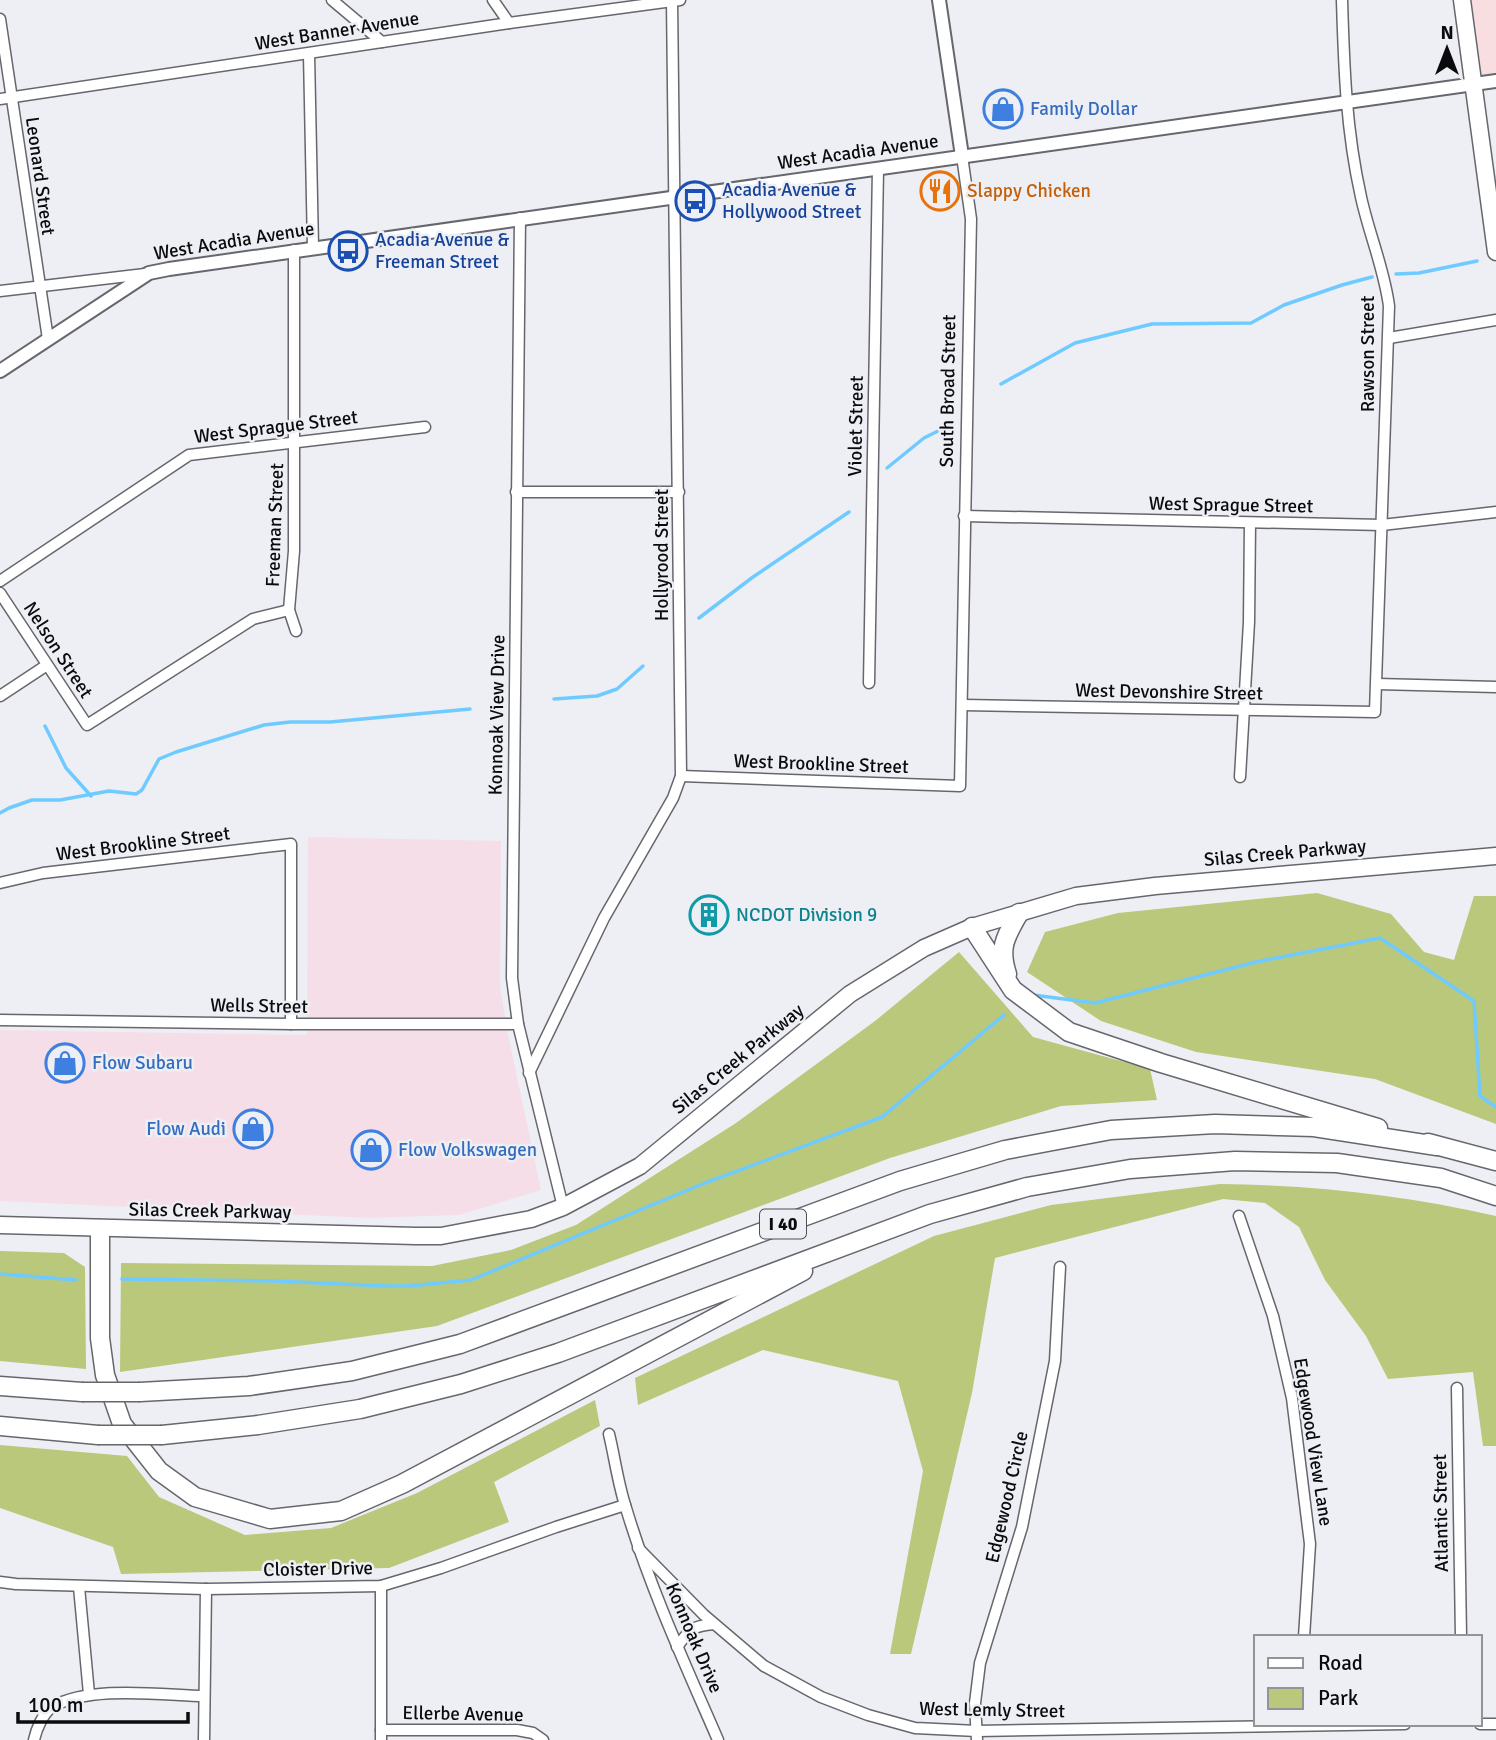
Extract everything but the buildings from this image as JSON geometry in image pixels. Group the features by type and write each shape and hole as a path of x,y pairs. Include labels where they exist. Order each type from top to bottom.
{"highway":[{"path":"1013,990 1002,959 1004,939 1019,913"},
{"path":"972,927 1013,990 1069,1032 1161,1063 1437,1146"},
{"name":"I 40","path":"0,1386 82,1392 140,1392 249,1386 352,1371 460,1344 900,1181 1005,1150 1111,1130 1215,1124 1314,1128 1437,1146 1496,1161"},
{"name":"I 40","path":"0,1426 98,1435 162,1435 258,1425 360,1409 461,1384 558,1353 930,1214 1027,1187 1130,1169 1235,1161 1337,1163 1441,1178 1496,1196"},
{"path":"100,1229 100,1338 105,1376 122,1424 159,1471 195,1497 270,1519 341,1511 402,1484 864,1239"}],"main road":[{"path":"1462,0 1496,252"},
{"name":"Silas Creek Parkway","path":"0,1225 441,1236 531,1219 563,1207 640,1166 850,995 924,948 972,927 1076,896 1155,886 1496,856"}],"street":[{"path":"332,0 382,42"},
{"path":"494,0 509,23"},
{"name":"West Banner Avenue","path":"6,98 675,0"},
{"name":"Hollyrood Street","path":"528,1073 604,918 673,798 681,776 675,0"},
{"name":"South Broad Street","path":"939,0 971,219 960,786"},
{"name":"Rawson Street","path":"1342,0 1345,102 1361,198 1385,276 1389,306 1376,712"},
{"name":"Leonard Street","path":"0,19 6,98 48,339"},
{"path":"309,54 313,248"},
{"name":"West Acadia Avenue","path":"0,291 149,273 294,250 1496,81"},
{"name":"Violet Street","path":"869,683 878,169"},
{"name":"Konnoak View Drive","path":"520,218 512,978 528,1073 563,1207"},
{"name":"Freeman Street","path":"294,250 294,551 289,610 296,631"},
{"path":"0,371 149,273"},
{"path":"1389,338 1496,320"},
{"name":"West Sprague Street","path":"0,581 189,455 425,427"},
{"path":"516,492 680,492"},
{"name":"West Sprague Street","path":"964,516 1382,525 1496,512"},
{"path":"1240,777 1249,622 1250,523"},
{"name":"Nelson Street","path":"0,593 87,725 253,619 289,610"},
{"path":"0,696 47,665"},
{"path":"1377,684 1496,687"},
{"name":"West Devonshire Street","path":"962,705 1376,712"},
{"name":"West Brookline Street","path":"681,776 960,786"},
{"name":"West Brookline Street","path":"0,883 43,873 291,844 291,1024"},
{"name":"Wells Street","path":"0,1020 518,1024"},
{"name":"Edgewood View Lane","path":"1239,1216 1273,1316 1292,1398 1310,1544 1304,1635"},
{"name":"Edgewood Circle","path":"977,1736 975,1703 980,1663 1022,1527 1055,1361 1060,1267"},
{"name":"Atlantic Street","path":"1457,1388 1461,1635"},
{"name":"Konnoak Drive","path":"609,1434 638,1548 718,1740"},
{"name":"Cloister Drive","path":"0,1582 79,1587 206,1589 381,1586 625,1505"},
{"name":"West Lemly Street","path":"638,1548 714,1624 764,1666 821,1697 868,1715 915,1728 977,1736 1258,1726"},
{"path":"381,1586 381,1735"},
{"path":"79,1587 88,1690"},
{"path":"204,1740 206,1589"},
{"path":"677,1647 689,1629 714,1624"},
{"path":"34,1740 35,1731 50,1708 88,1690 204,1696"},
{"name":"Ellerbe Avenue","path":"381,1735 517,1730 533,1733 543,1740"}],"shaded area":[{"path":"1461,0 1496,0 1496,81 1472,84"},
{"path":"308,837 501,841 500,987 541,1190 459,1215 369,1218 0,1201 0,1030 307,1035"}],"green space":[{"path":"1317,893 1391,914 1424,952 1454,960 1474,896 1496,896 1496,1124 1375,1079 1196,1052 1101,1021 1027,972 1045,932 1118,913"},
{"path":"959,952 1033,1037 1150,1069 1157,1100 1061,1106 890,1158 437,1326 120,1372 121,1263 432,1266 511,1250 576,1225 736,1123 875,1021"},
{"path":"1220,1184 1359,1192 1496,1216 1496,1446 1483,1446 1473,1372 1388,1379 1366,1336 1325,1280 1299,1227 1265,1203 1223,1199 995,1258 972,1393 911,1654 890,1654 923,1471 898,1381 763,1350 638,1405 635,1378 934,1236 1051,1205"},
{"path":"0,1251 64,1253 85,1267 86,1369 0,1361"},
{"path":"595,1400 600,1426 494,1482 509,1522 389,1568 121,1574 113,1547 0,1508 0,1445 127,1456 159,1497 245,1535 331,1528 417,1493"}],"waterway":[{"path":"1396,274 1419,273 1477,261"},
{"path":"1001,384 1075,343 1152,324 1251,323 1284,305 1372,277"},
{"path":"887,468 924,438 940,430"},
{"path":"699,618 753,577 849,512"},
{"path":"554,699 597,696 617,689 643,666"},
{"path":"0,813 32,800 60,800 109,791 136,794 142,790 159,759 264,725 330,722 470,709"},
{"path":"45,726 66,768 91,796"},
{"path":"1033,995 1095,1003 1256,962 1380,938 1474,1001 1480,1096 1496,1107"},
{"path":"122,1279 385,1286 471,1280 705,1183 882,1117 1004,1015"},
{"path":"0,1274 76,1280"}],"place":[{"name":"Family Dollar","path":"1003,109"},
{"name":"Slappy Chicken","path":"940,191"},
{"name":"Acadia Avenue & Hollywood Street","path":"695,201"},
{"name":"Acadia Avenue & Freeman Street","path":"348,251"},
{"name":"NCDOT Division 9","path":"709,915"},
{"name":"Flow Subaru","path":"65,1063"},
{"name":"Flow Audi","path":"253,1129"},
{"name":"Flow Volkswagen","path":"371,1150"}]}
